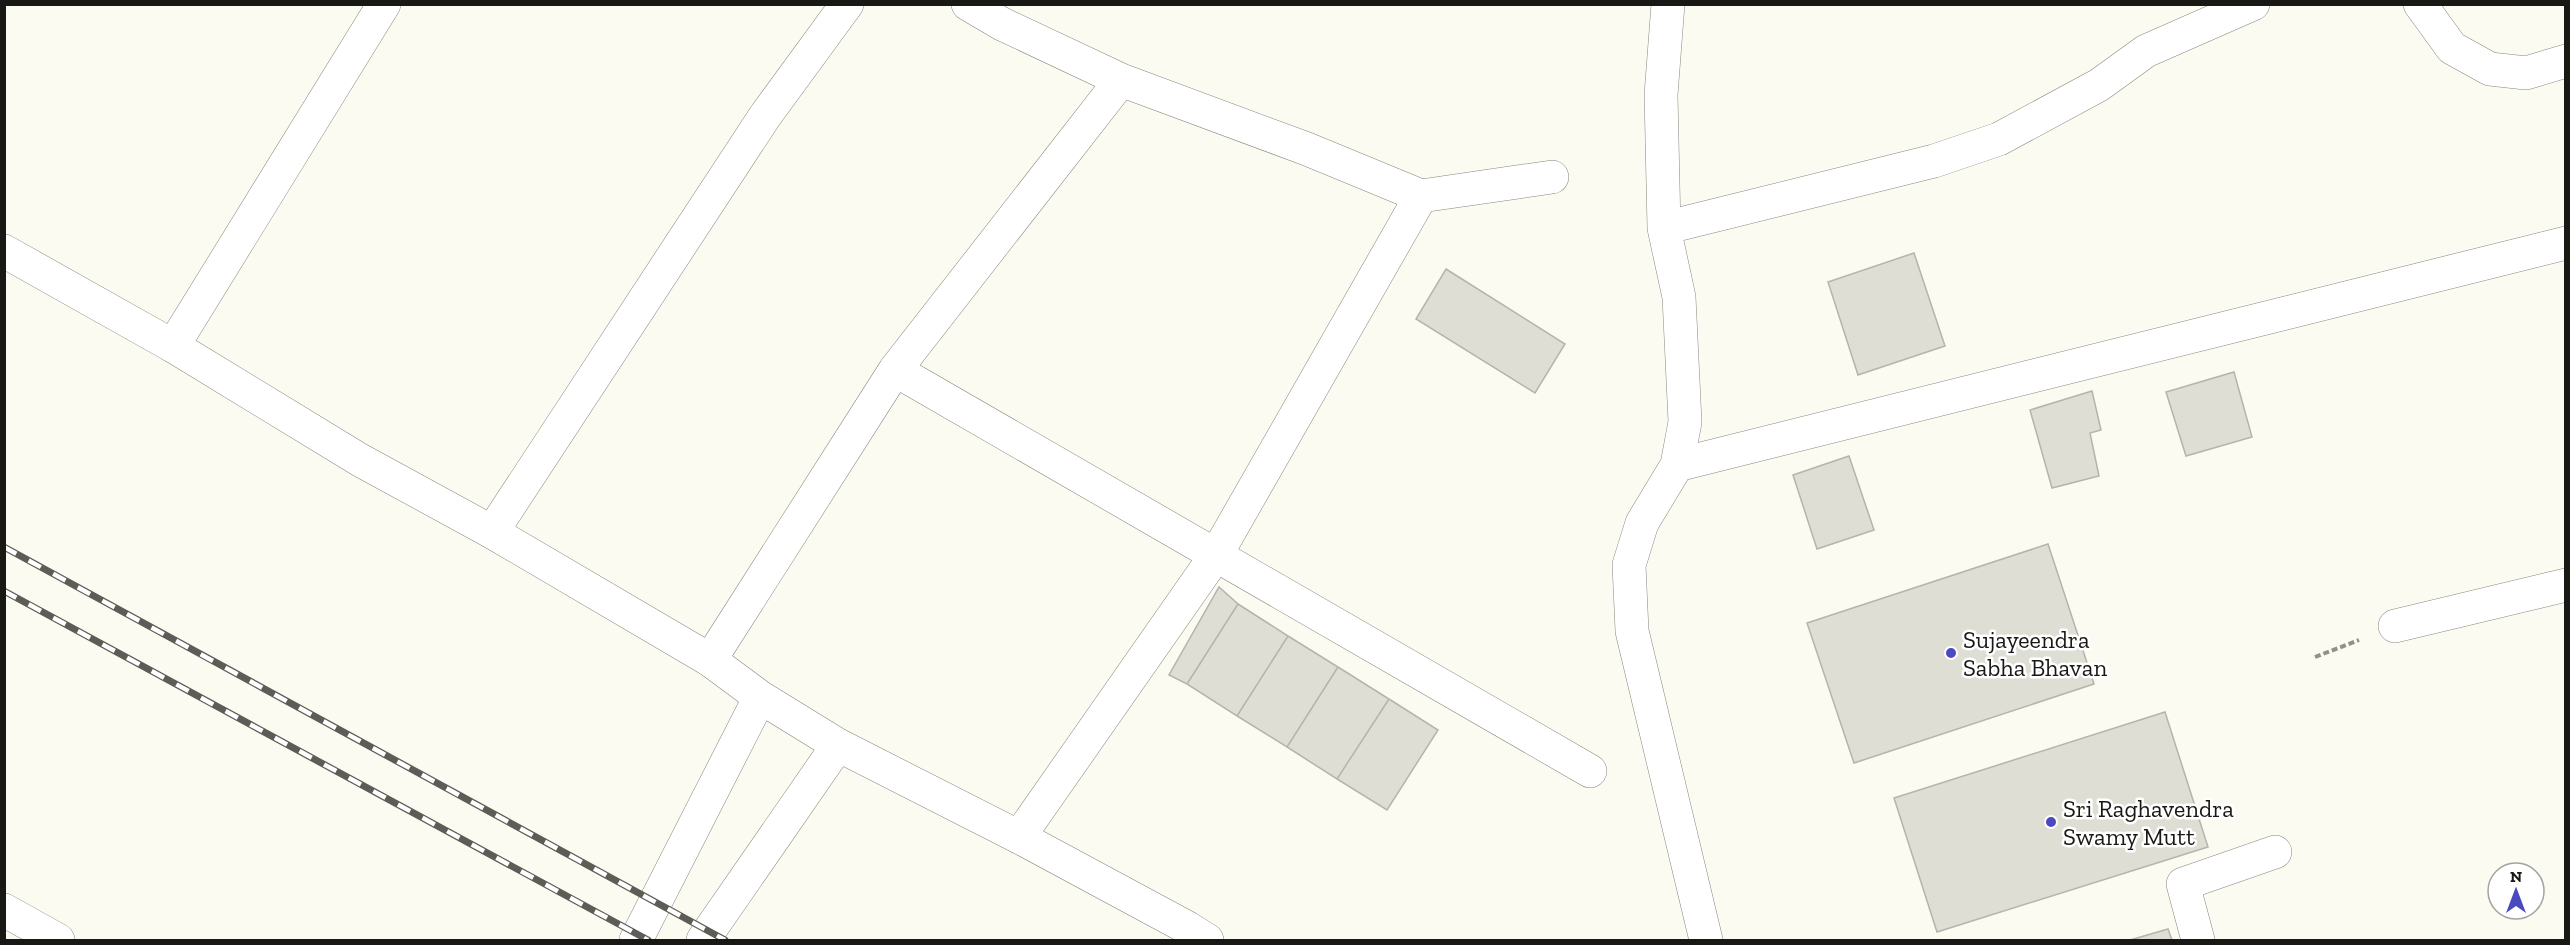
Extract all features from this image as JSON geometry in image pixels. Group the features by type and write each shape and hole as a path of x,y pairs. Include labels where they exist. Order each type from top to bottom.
{"street":[{"path":"173,346 384,4"},
{"path":"492,532 765,116 847,4"},
{"path":"968,4 1002,24 1120,80 1307,149 1420,196 1552,177"},
{"path":"1668,4 1661,95 1664,228 1679,297 1685,422 1677,465 1642,523 1629,565 1632,631 1706,940"},
{"path":"1664,228 1934,161 1999,139 2099,85 2146,51 2253,4"},
{"path":"2420,4 2452,48 2490,69 2526,73 2565,61"},
{"path":"710,660 895,370 1120,80"},
{"path":"1019,837 1216,555 1420,196"},
{"path":"1677,465 2565,243"},
{"path":"4,251 173,346 360,460 492,532 710,660 760,698 838,745 1019,837 1207,940"},
{"path":"895,370 1590,771"},
{"path":"2395,626 2565,585"},
{"path":"636,940 760,698"},
{"path":"703,940 838,745"},
{"path":"2198,940 2183,884 2275,852"},
{"path":"4,910 58,940"}],"path":[{"path":"2314,657 2395,626"}],"building":[{"path":"1914,253 1945,346 1858,375 1828,282"},
{"path":"1446,269 1565,344 1535,393 1416,319"},
{"path":"2234,372 2252,437 2186,456 2166,392"},
{"path":"2092,391 2101,430 2090,433 2099,476 2052,488 2030,410"},
{"path":"1849,456 1874,530 1817,549 1793,475"},
{"name":"Sujayeendra Sabha Bhavan","path":"2048,544 2094,684 1854,763 1807,623"},
{"path":"1219,587 1238,604 1187,684 1169,675"},
{"path":"1238,604 1288,636 1237,716 1187,684"},
{"path":"1288,636 1338,667 1287,747 1237,716"},
{"path":"1338,667 1389,699 1337,779 1287,747"},
{"path":"1389,699 1438,730 1387,810 1337,779"},
{"name":"Sri Raghavendra Swamy Mutt","path":"2165,712 2208,847 1937,932 1894,798"},
{"path":"2168,929 2172,940 2130,940"}],"railway":[{"path":"4,547 725,940"},
{"path":"4,591 648,940"}],"place":[{"name":"Sujayeendra Sabha Bhavan","path":"1951,653"},
{"name":"Sri Raghavendra Swamy Mutt","path":"2051,822"}]}
